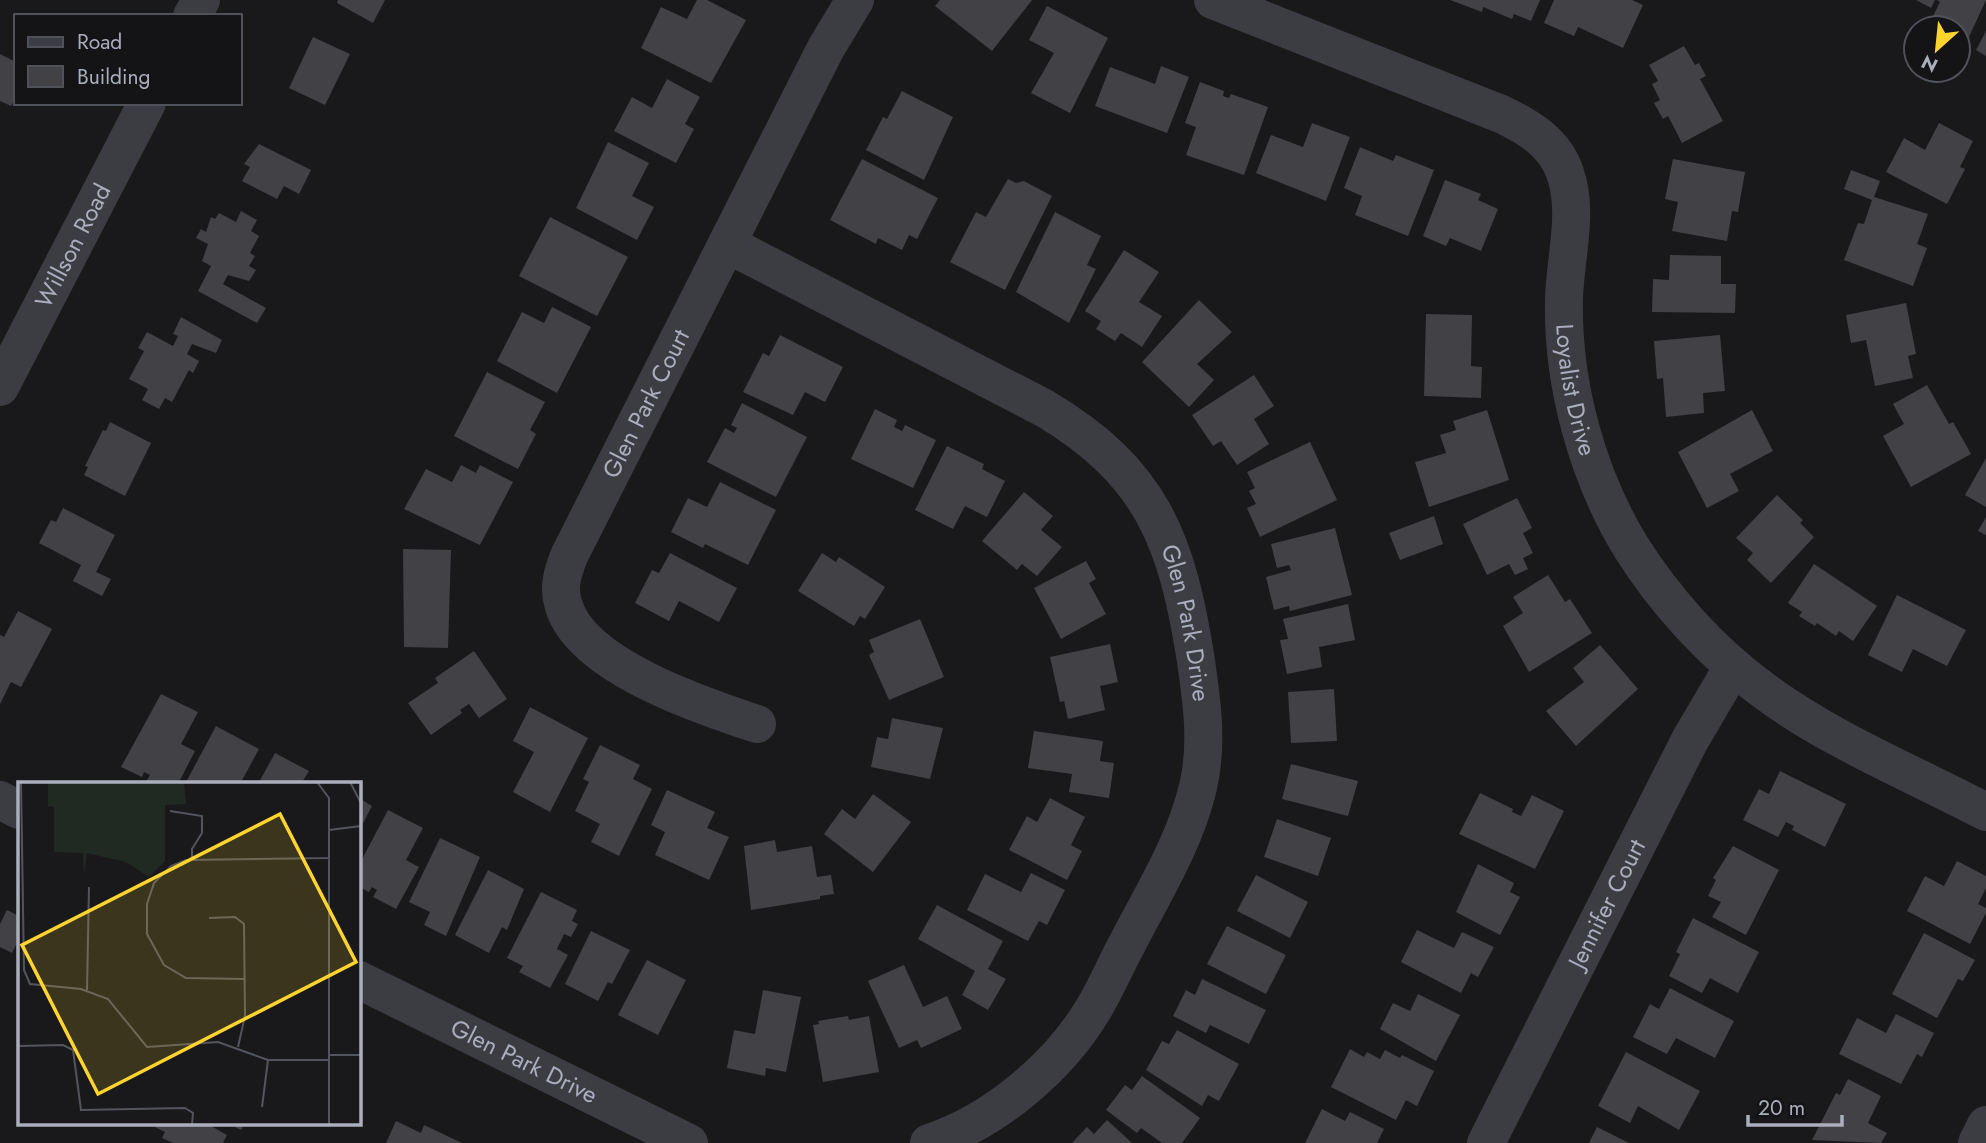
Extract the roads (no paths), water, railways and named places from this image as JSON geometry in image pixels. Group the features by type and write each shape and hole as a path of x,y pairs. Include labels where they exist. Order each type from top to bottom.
{"street":[{"name":"Glen Park Court","path":"757,724 664,690 598,652 572,625 561,590 561,578 569,556 826,48 855,0"},
{"name":"Loyalist Drive","path":"1213,0 1501,114 1525,126 1551,148 1564,170 1571,198 1564,320 1573,398 1596,475 1631,546 1677,610 1733,667 1764,691 1817,723 1986,812"},
{"name":"Willson Road","path":"0,387 146,105"},
{"name":"Glen Park Drive","path":"727,244 1044,408 1083,432 1117,463 1145,499 1167,538 1182,581 1203,708 1204,747 1198,786 1188,823 1094,1009 1068,1044 1029,1084 985,1116 929,1143"},
{"name":"Jennifer Court","path":"1486,1143 1690,740 1733,667"},
{"path":"0,800 18,809"},
{"name":"Glen Park Drive","path":"360,980 683,1142"},
{"path":"1977,1143 1986,1125"}]}
